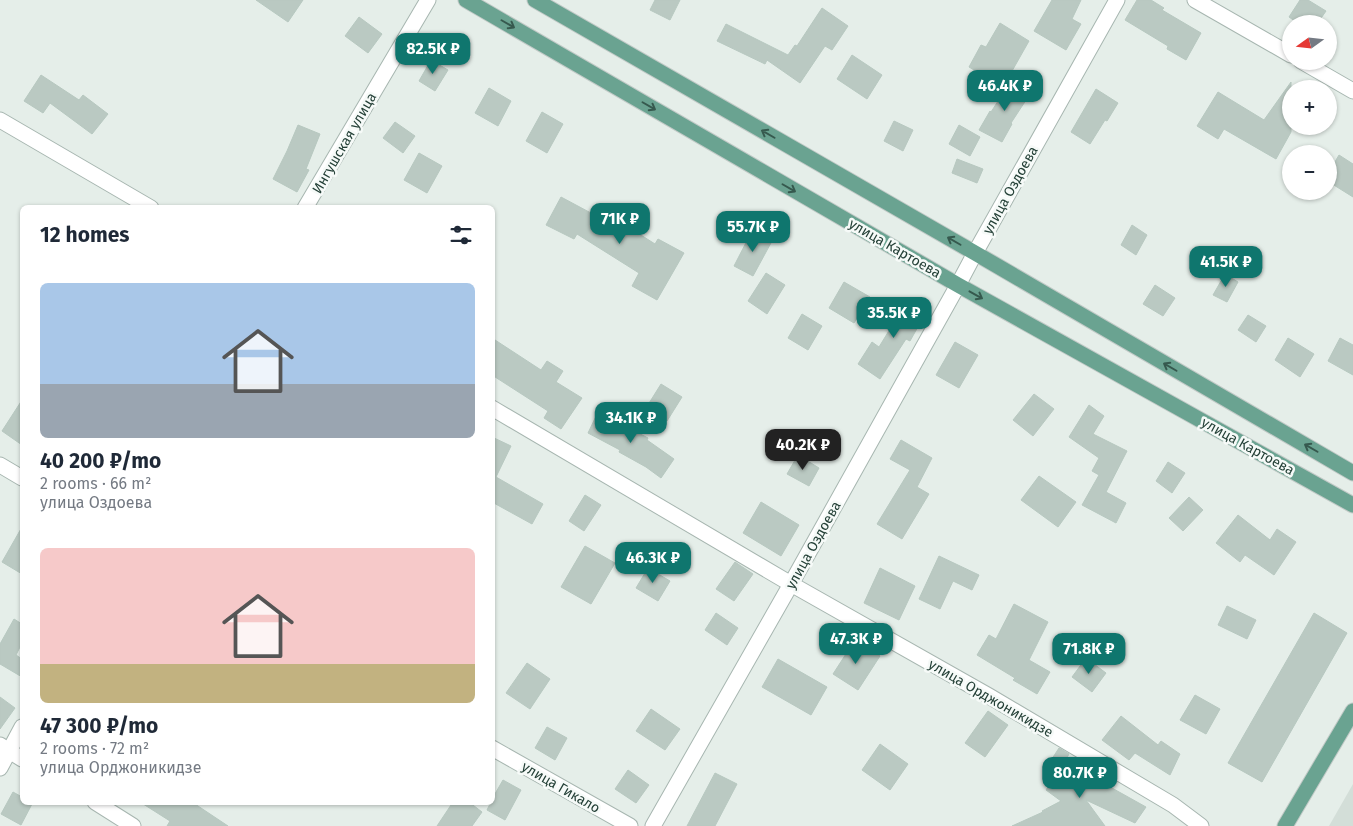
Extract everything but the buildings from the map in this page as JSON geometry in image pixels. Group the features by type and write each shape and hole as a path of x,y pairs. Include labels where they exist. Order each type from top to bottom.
{"main road":[{"name":"улица Картоева","path":"466,0 958,285 1353,504"},
{"name":"улица Картоева","path":"535,0 1353,473"},
{"path":"1285,826 1353,711"}],"street":[{"name":"Ингушская улица","path":"307,205 428,0"},
{"name":"улица Оздоева","path":"653,826 791,584 1117,0"},
{"path":"1194,0 1282,51"},
{"path":"1317,70 1353,91"},
{"path":"0,120 146,205"},
{"name":"улица Орджоникидзе","path":"495,410 791,584 989,696 1164,800 1201,826"},
{"path":"0,465 20,477"},
{"path":"0,768 11,751 20,731"},
{"name":"улица Гикало","path":"495,750 630,826"},
{"path":"100,805 133,826"}],"shaded area":[{"path":"1353,784 1353,826 1329,826"}]}
